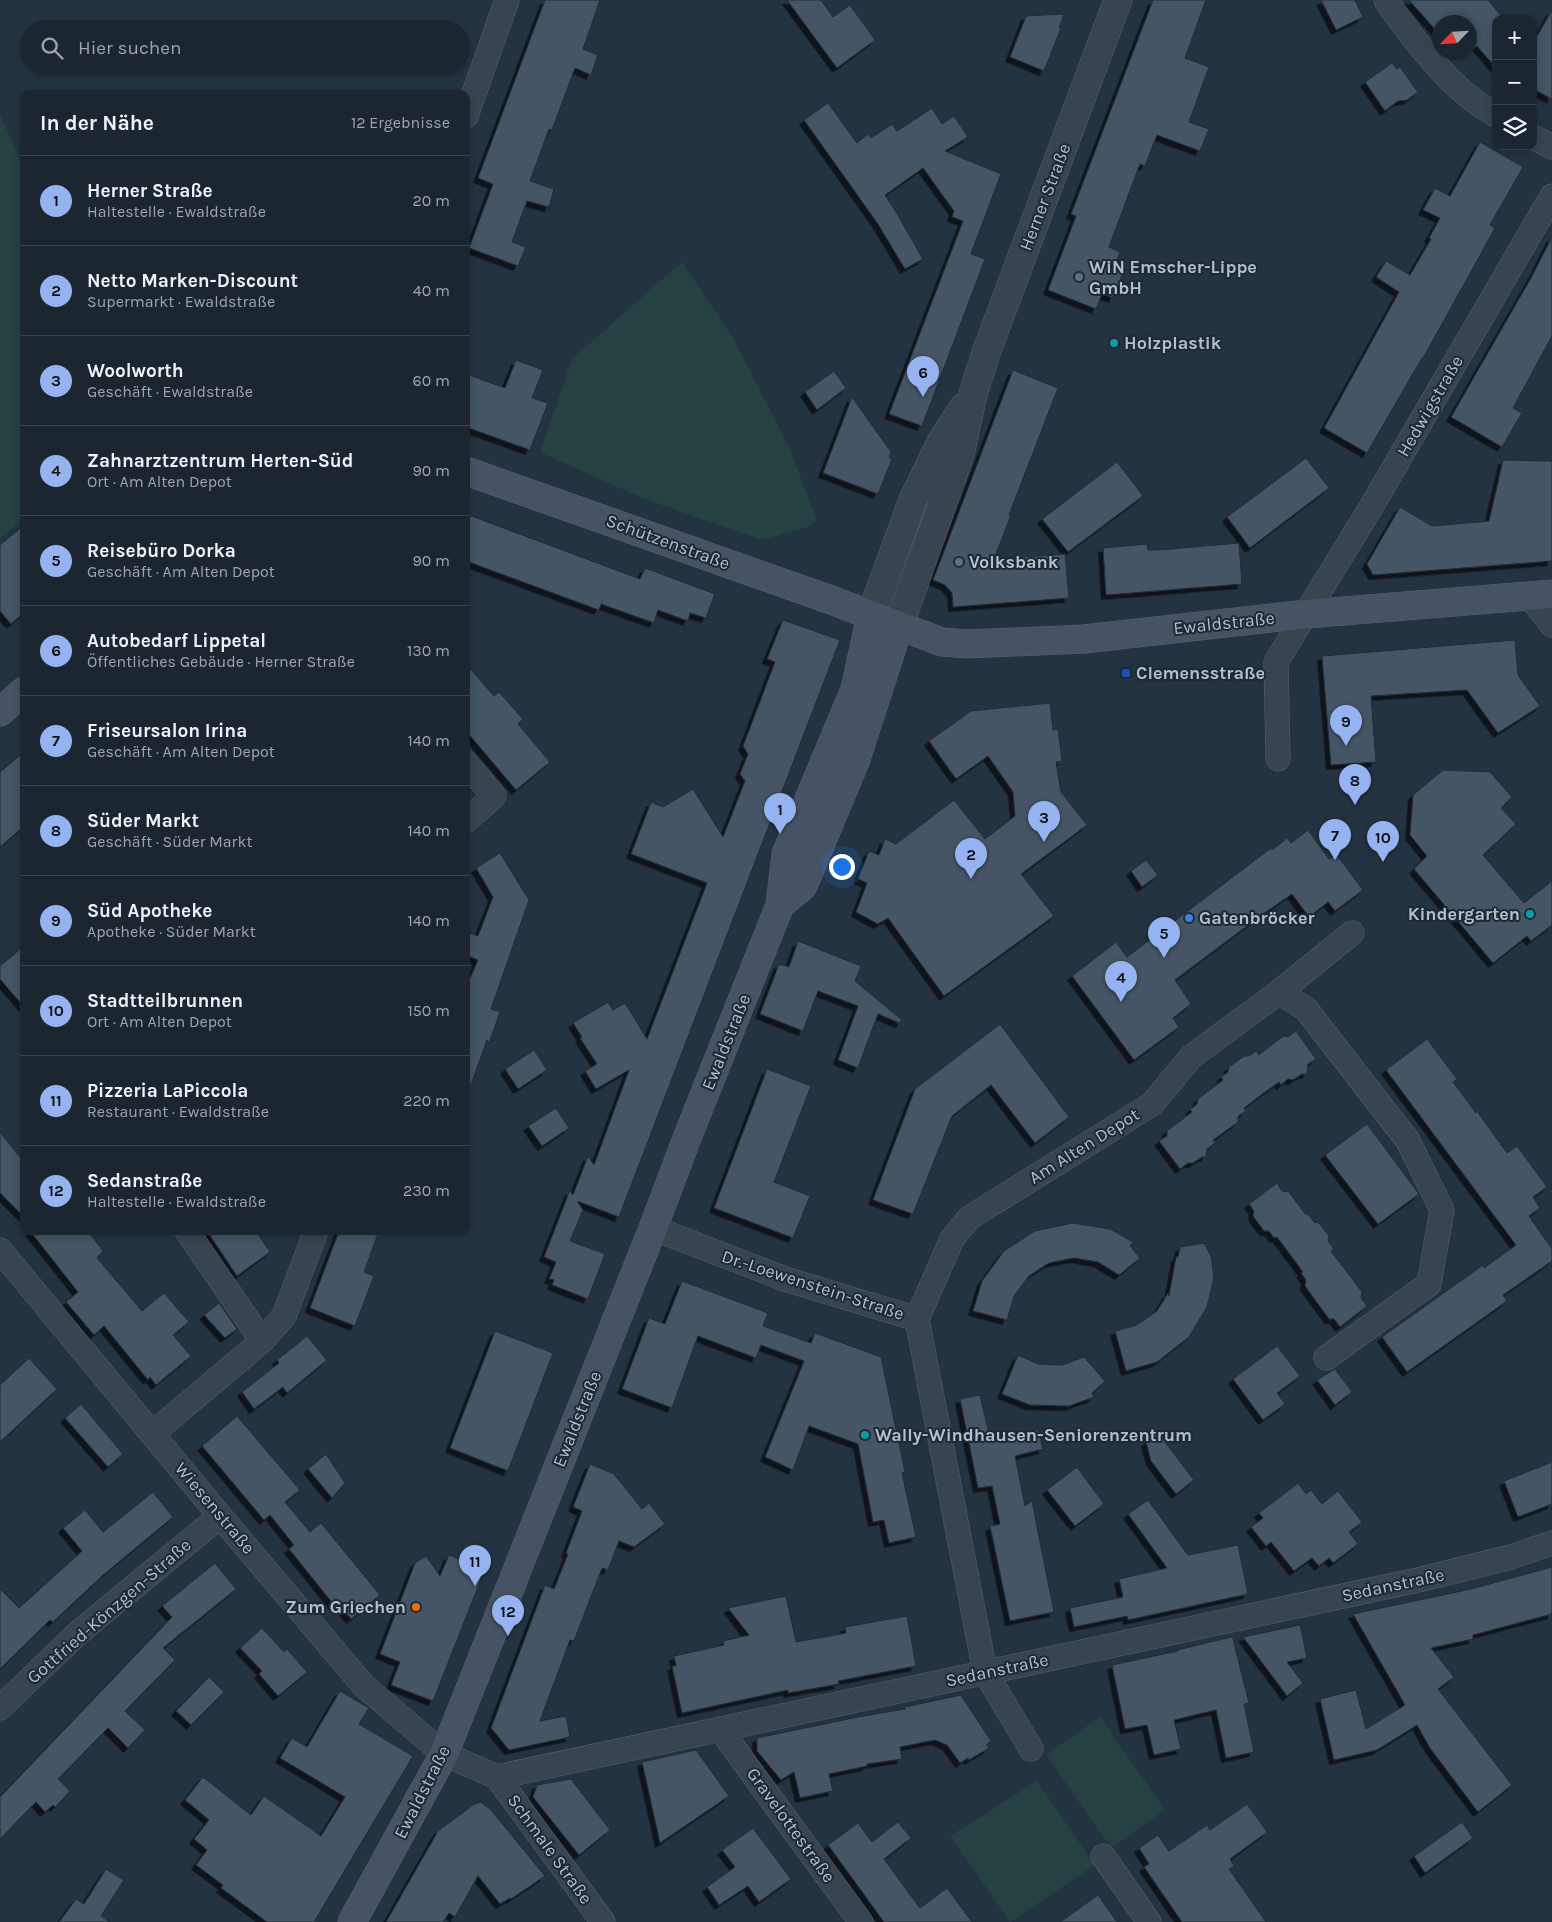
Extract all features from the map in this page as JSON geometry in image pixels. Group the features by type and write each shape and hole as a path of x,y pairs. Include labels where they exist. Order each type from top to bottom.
{"main road":[{"name":"Schützenstraße","path":"470,472 870,615"},
{"name":"Ewaldstraße","path":"352,1922 444,1754 653,1228 780,905 786,854 855,689 870,615 942,642 967,644 1084,639 1307,614 1540,595"},
{"name":"Ewaldstraße","path":"780,905 803,886 855,762 899,626"},
{"path":"0,712 20,694"}],"street":[{"path":"470,105 507,0"},
{"name":"Herner Straße","path":"899,626 960,454 973,394 1008,290 1041,209 1118,0"},
{"path":"1386,0 1420,46 1444,74 1468,97 1492,112"},
{"path":"1537,139 1552,147"},
{"name":"Hedwigstraße","path":"1278,759 1276,662 1370,510 1552,196"},
{"name":"Herner Straße","path":"870,615 913,500 940,444 973,394"},
{"path":"1540,595 1552,625"},
{"path":"470,768 494,796 470,817"},
{"name":"Am Alten Depot","path":"917,1319 952,1239 969,1218 1152,1104 1192,1057 1279,992 1352,933"},
{"path":"1279,992 1306,1009 1408,1141 1442,1210 1430,1284 1326,1358"},
{"name":"Dr.-Loewenstein-Straße","path":"653,1228 784,1279 917,1319 985,1672 1031,1749"},
{"path":"190,1235 262,1341"},
{"path":"153,1433 262,1341 284,1316 314,1235"},
{"name":"Wiesenstraße","path":"0,1250 53,1316 364,1686 444,1754"},
{"name":"Gottfried-Könzgen-Straße","path":"0,1708 78,1633 220,1516"},
{"name":"Sedanstraße","path":"496,1777 1454,1571 1511,1557 1552,1543"},
{"name":"Gravelottestraße","path":"720,1729 861,1922"},
{"path":"444,1754 496,1777"},
{"name":"Schmale Straße","path":"496,1777 603,1922"},
{"path":"1103,1856 1149,1922"}],"green space":[{"path":"0,114 20,159 20,522 0,538"},
{"path":"682,262 732,336 788,445 817,520 807,527 761,540 642,498 540,452 572,359"},
{"path":"1100,1717 1165,1810 1111,1848 1046,1755"},
{"path":"1037,1781 1095,1865 1010,1922 950,1836"}],"building":[{"path":"545,0 600,0 583,49 598,55 591,75 575,68 552,130 549,129 530,181 554,189 549,207 527,201 512,242 526,247 518,266 470,248 493,184 478,178"},
{"path":"787,0 821,0 833,17 850,5 875,40 837,68"},
{"path":"1153,0 1206,0 1185,58 1209,67 1189,122 1209,129 1200,151 1157,135 1145,166 1140,164 1109,247 1120,252 1115,267 1124,270 1113,298 1102,294 1096,309 1048,290 1076,216 1071,214"},
{"path":"1321,0 1355,0 1363,17 1336,30"},
{"path":"1409,0 1488,0 1501,15 1492,15 1492,63 1477,46 1477,15 1432,15 1432,26"},
{"path":"1552,10 1552,99 1537,91 1537,36"},
{"path":"1064,14 1059,28 1061,28 1044,71 1010,57 1026,16"},
{"path":"1392,63 1397,69 1400,67 1418,92 1407,100 1398,101 1385,111 1365,82"},
{"path":"828,103 857,143 868,134 871,138 892,124 897,131 932,108 942,124 954,116 968,137 945,151 1001,174 971,254 985,259 922,426 889,414 963,221 952,217 954,211 923,168 885,195 923,259 905,269 878,224 804,120"},
{"path":"1480,142 1523,167 1490,225 1495,228 1423,358 1367,453 1324,428 1399,292 1376,277 1386,261 1410,275 1431,239 1429,238 1440,218 1423,210 1435,188 1450,196"},
{"path":"1552,237 1552,336 1513,408 1522,413 1502,447 1451,417 1531,278"},
{"path":"516,360 543,370 532,398 548,403 530,450 470,428 470,375 505,388"},
{"path":"1013,370 1058,388 994,559 1065,554 1069,598 953,607 952,593 945,585 933,580"},
{"path":"834,371 846,388 817,410 805,392"},
{"path":"852,397 891,452 889,458 892,459 878,494 823,473"},
{"path":"1306,458 1329,488 1250,548 1227,517"},
{"path":"1503,460 1552,461 1552,561 1373,575 1367,564 1400,507 1432,526 1489,521"},
{"path":"1117,462 1143,496 1068,552 1042,519"},
{"path":"470,515 640,579 645,568 715,594 706,618 690,613 688,621 658,610 654,623 601,604 599,610 470,562"},
{"path":"20,528 20,616 11,624 0,611 0,545"},
{"path":"1239,543 1242,584 1106,595 1103,548 1147,544 1148,550 1159,550"},
{"path":"783,620 840,640 619,1217 577,1201 583,1210 570,1241 605,1254 588,1299 552,1285 554,1280 549,1279 556,1262 544,1257 570,1190 573,1195 588,1156 594,1165 629,1070 596,1089 585,1071 597,1064 580,1038 582,1037 573,1023 608,1002 613,1010 625,1003 647,1039 707,883 631,854 651,802 663,807 693,789 723,837 745,781 740,774 748,754 743,746 775,662 767,659"},
{"path":"1515,640 1518,675 1540,706 1498,733 1467,690 1371,696 1376,762 1331,765 1322,656"},
{"path":"470,669 494,696 499,692 523,719 518,724 550,762 516,790 470,736"},
{"path":"1050,703 1053,730 1058,729 1062,761 1056,762 1061,792 1087,825 1021,874 1054,916 944,996 888,918 878,924 856,912 867,883 858,879 869,851 879,855 885,839 896,844 954,800 985,839 1015,816 1013,792 988,756 956,779 929,741 971,711"},
{"path":"20,755 20,830 0,847 0,772"},
{"path":"1443,770 1490,772 1512,797 1501,808 1516,824 1483,855 1524,903 1552,881 1552,925 1531,941 1527,936 1493,963 1414,869 1427,856 1410,835 1413,795"},
{"path":"1308,830 1329,859 1336,854 1363,890 1335,911 1328,902 1309,917 1292,894 1263,914 1175,980 1191,1004 1173,1018 1179,1027 1134,1060 1072,976 1116,942 1127,957 1271,848 1272,850 1287,838 1291,843"},
{"path":"500,853 529,900 491,1009 500,1012 489,1043 487,1040 470,1087 470,978 478,960 470,957 470,933 478,936 493,897 476,868"},
{"path":"1146,860 1158,875 1142,887 1131,871"},
{"path":"798,941 861,966 855,981 902,1020 900,1023 878,1014 858,1068 838,1060 858,1006 818,991 803,1031 760,1014 779,964 789,967"},
{"path":"20,949 20,1002 0,979 0,966"},
{"path":"1000,1024 1069,1117 1035,1143 991,1085 952,1116 913,1214 873,1200 915,1089"},
{"path":"1296,1031 1316,1059 1308,1064 1307,1074 1302,1074 1293,1080 1288,1079 1281,1085 1279,1082 1261,1095 1244,1108 1246,1111 1238,1116 1238,1122 1213,1140 1215,1143 1207,1149 1206,1157 1202,1157 1193,1163 1188,1163 1180,1169 1159,1141 1167,1136 1167,1131 1192,1112 1190,1110 1197,1104 1198,1099 1223,1080 1221,1077 1228,1072 1229,1067 1244,1056 1249,1056 1256,1051 1259,1055 1283,1036 1288,1037"},
{"path":"1427,1039 1457,1079 1453,1082 1476,1113 1477,1111 1507,1153 1517,1146 1547,1187 1533,1197 1540,1208 1529,1216 1552,1249 1552,1261 1503,1295 1507,1301 1407,1372 1382,1337 1483,1265 1484,1268 1516,1245 1386,1070"},
{"path":"534,1050 547,1070 518,1089 505,1069"},
{"path":"767,1069 811,1086 774,1182 810,1196 793,1238 714,1208"},
{"path":"556,1108 569,1128 542,1146 528,1126"},
{"path":"1367,1124 1419,1194 1378,1224 1325,1155"},
{"path":"0,1132 20,1157 20,1213 0,1193"},
{"path":"1277,1183 1282,1191 1289,1192 1306,1215 1308,1214 1314,1222 1319,1223 1329,1236 1328,1241 1334,1249 1331,1251 1362,1292 1361,1298 1367,1306 1340,1327 1334,1319 1329,1319 1305,1286 1306,1280 1301,1273 1303,1272 1277,1237 1274,1238 1269,1231 1264,1231 1253,1216 1254,1211 1249,1204"},
{"path":"1073,1223 1110,1229 1133,1242 1130,1246 1140,1258 1119,1275 1098,1262 1074,1258 1049,1263 1029,1276 1014,1296 1007,1320 973,1311 982,1281 1004,1251 1035,1231"},
{"path":"33,1235 91,1235 103,1251 97,1258 142,1311 164,1293 189,1322 173,1335 191,1356 156,1385 150,1377 148,1380 104,1326 94,1335 66,1302 78,1292"},
{"path":"210,1235 259,1235 270,1252 237,1276"},
{"path":"337,1235 378,1235 364,1272 374,1276 355,1326 310,1308"},
{"path":"1204,1243 1211,1256 1214,1277 1207,1307 1189,1337 1157,1362 1126,1371 1115,1331 1137,1325 1157,1311 1168,1293 1169,1296 1176,1257 1178,1257 1180,1247"},
{"path":"682,1281 768,1313 763,1326 811,1343 815,1333 881,1357 905,1472 902,1473 916,1537 889,1543 884,1520 873,1522 858,1444 809,1426 793,1470 765,1457 804,1361 761,1345 756,1358 698,1336 672,1408 622,1389 649,1318 665,1324"},
{"path":"219,1303 237,1329 225,1338 204,1315"},
{"path":"495,1331 553,1353 508,1471 450,1448"},
{"path":"307,1336 327,1360 287,1393 283,1387 254,1409 242,1392 279,1363 277,1360"},
{"path":"1277,1346 1300,1376 1277,1393 1285,1404 1263,1420 1233,1379"},
{"path":"1018,1355 1038,1364 1062,1365 1084,1357 1105,1381 1092,1393 1094,1397 1069,1406 1030,1405 1002,1394"},
{"path":"29,1358 57,1389 0,1442 0,1385"},
{"path":"1335,1369 1352,1392 1335,1405 1317,1380"},
{"path":"980,1395 991,1442 1038,1430 1043,1449 1015,1456 1025,1506 1032,1501 1054,1612 1010,1621 990,1526 1000,1524 992,1486 978,1488 960,1399"},
{"path":"81,1404 123,1454 108,1467 65,1418"},
{"path":"237,1416 300,1490 285,1502 310,1532 321,1523 380,1595 351,1619 337,1602 334,1605 289,1549 294,1545 270,1515 264,1520 202,1446"},
{"path":"1158,1433 1194,1480 1176,1494 1151,1461 1146,1442"},
{"path":"326,1454 345,1483 332,1498 308,1469"},
{"path":"1552,1462 1552,1504 1518,1517 1504,1481"},
{"path":"590,1464 614,1474 642,1509 649,1503 665,1524 634,1547 619,1541 608,1570 602,1568 574,1641 570,1640 540,1721 566,1716 570,1737 509,1750 491,1728 545,1585 554,1589 568,1554 566,1553 582,1511 573,1507"},
{"path":"1077,1467 1104,1504 1075,1526 1047,1490"},
{"path":"1298,1483 1306,1494 1311,1490 1322,1504 1338,1491 1362,1522 1349,1532 1358,1544 1333,1563 1329,1558 1319,1566 1312,1558 1294,1571 1271,1542 1266,1546 1251,1527 1263,1518 1259,1513"},
{"path":"153,1492 173,1517 102,1576 53,1622 50,1620 0,1669 0,1589 19,1608 82,1551 63,1528 85,1510 103,1532"},
{"path":"1148,1500 1188,1555 1238,1545 1248,1594 1128,1620 1127,1616 1074,1627 1070,1608 1123,1597 1119,1579 1167,1568 1128,1514"},
{"path":"449,1555 485,1569 433,1701 391,1685 400,1662 380,1654 415,1563 426,1556 440,1576"},
{"path":"215,1563 236,1589 163,1648 175,1660 125,1711 145,1730 128,1748 108,1728 58,1779 70,1791 63,1799 55,1807 53,1805 45,1812 36,1802 0,1839 0,1797 172,1617 162,1606"},
{"path":"1552,1567 1552,1614 1473,1635 1473,1639 1431,1648 1454,1677 1438,1689 1512,1785 1478,1812 1430,1748 1417,1725 1377,1750 1334,1760 1320,1699 1356,1690 1366,1729 1405,1705 1353,1614 1471,1589"},
{"path":"786,1596 796,1642 846,1633 845,1627 907,1616 916,1666 838,1681 839,1684 788,1693 788,1690 682,1713 672,1666 676,1666 674,1656 724,1645 723,1641 749,1635 728,1608"},
{"path":"1300,1625 1307,1658 1287,1662 1303,1683 1287,1696 1243,1637"},
{"path":"262,1628 284,1652 287,1649 307,1672 278,1696 259,1674 262,1671 240,1648"},
{"path":"1231,1637 1249,1703 1244,1704 1254,1752 1226,1758 1216,1710 1174,1720 1181,1749 1154,1755 1147,1725 1125,1729 1112,1665"},
{"path":"209,1677 224,1692 191,1725 176,1711"},
{"path":"340,1691 369,1708 359,1724 413,1756 314,1922 267,1922 221,1888 223,1885 196,1865 207,1850 194,1839 209,1820 185,1800 203,1777 251,1815 264,1796 321,1836 345,1797 280,1758 292,1738 307,1747"},
{"path":"961,1695 991,1741 986,1745 989,1748 960,1763 947,1745 935,1740 900,1747 902,1759 867,1764 867,1766 829,1774 833,1791 800,1798 794,1772 781,1780 757,1751 757,1738 905,1709 905,1707"},
{"path":"696,1750 729,1796 660,1843 642,1762"},
{"path":"571,1779 610,1830 579,1855 533,1797 537,1785"},
{"path":"481,1802 491,1810 545,1876 511,1899 500,1904 478,1876 455,1917 449,1913 443,1922 386,1922 438,1831 473,1805"},
{"path":"1247,1804 1267,1832 1230,1859 1234,1866 1229,1869 1266,1922 1182,1922 1144,1867 1149,1864 1139,1848 1158,1835 1169,1851 1207,1825 1210,1830"},
{"path":"898,1822 911,1838 884,1859 920,1908 947,1888 972,1922 884,1922 828,1845 858,1823 872,1842"},
{"path":"1462,1822 1473,1838 1425,1873 1414,1856"},
{"path":"753,1828 791,1879 759,1902 748,1886 719,1905 707,1887 735,1867 722,1850"},
{"path":"106,1869 124,1880 101,1916 110,1922 59,1922 76,1899 84,1904"},
{"path":"1098,1895 1117,1922 1060,1922"}],"place":[{"name":"WiN Emscher-Lippe GmbH","path":"1079,277"},
{"name":"Holzplastik","path":"1114,343"},
{"name":"Autobedarf Lippetal","path":"923,397"},
{"name":"Volksbank","path":"959,562"},
{"name":"Clemensstraße","path":"1126,673"},
{"name":"Süd Apotheke","path":"1346,746"},
{"name":"Süder Markt","path":"1355,805"},
{"name":"Herner Straße","path":"780,834"},
{"name":"Woolworth","path":"1044,842"},
{"name":"Friseursalon Irina","path":"1335,860"},
{"name":"Stadtteilbrunnen","path":"1383,862"},
{"name":"Netto Marken-Discount","path":"971,879"},
{"name":"Kindergarten","path":"1530,914"},
{"name":"Gatenbröcker","path":"1189,918"},
{"name":"Reisebüro Dorka","path":"1164,958"},
{"name":"Zahnarztzentrum Herten-Süd","path":"1121,1002"},
{"name":"Wally-Windhausen-Seniorenzentrum","path":"865,1435"},
{"name":"Pizzeria LaPiccola","path":"475,1586"},
{"name":"Zum Griechen","path":"416,1607"},
{"name":"Sedanstraße","path":"508,1636"}]}
